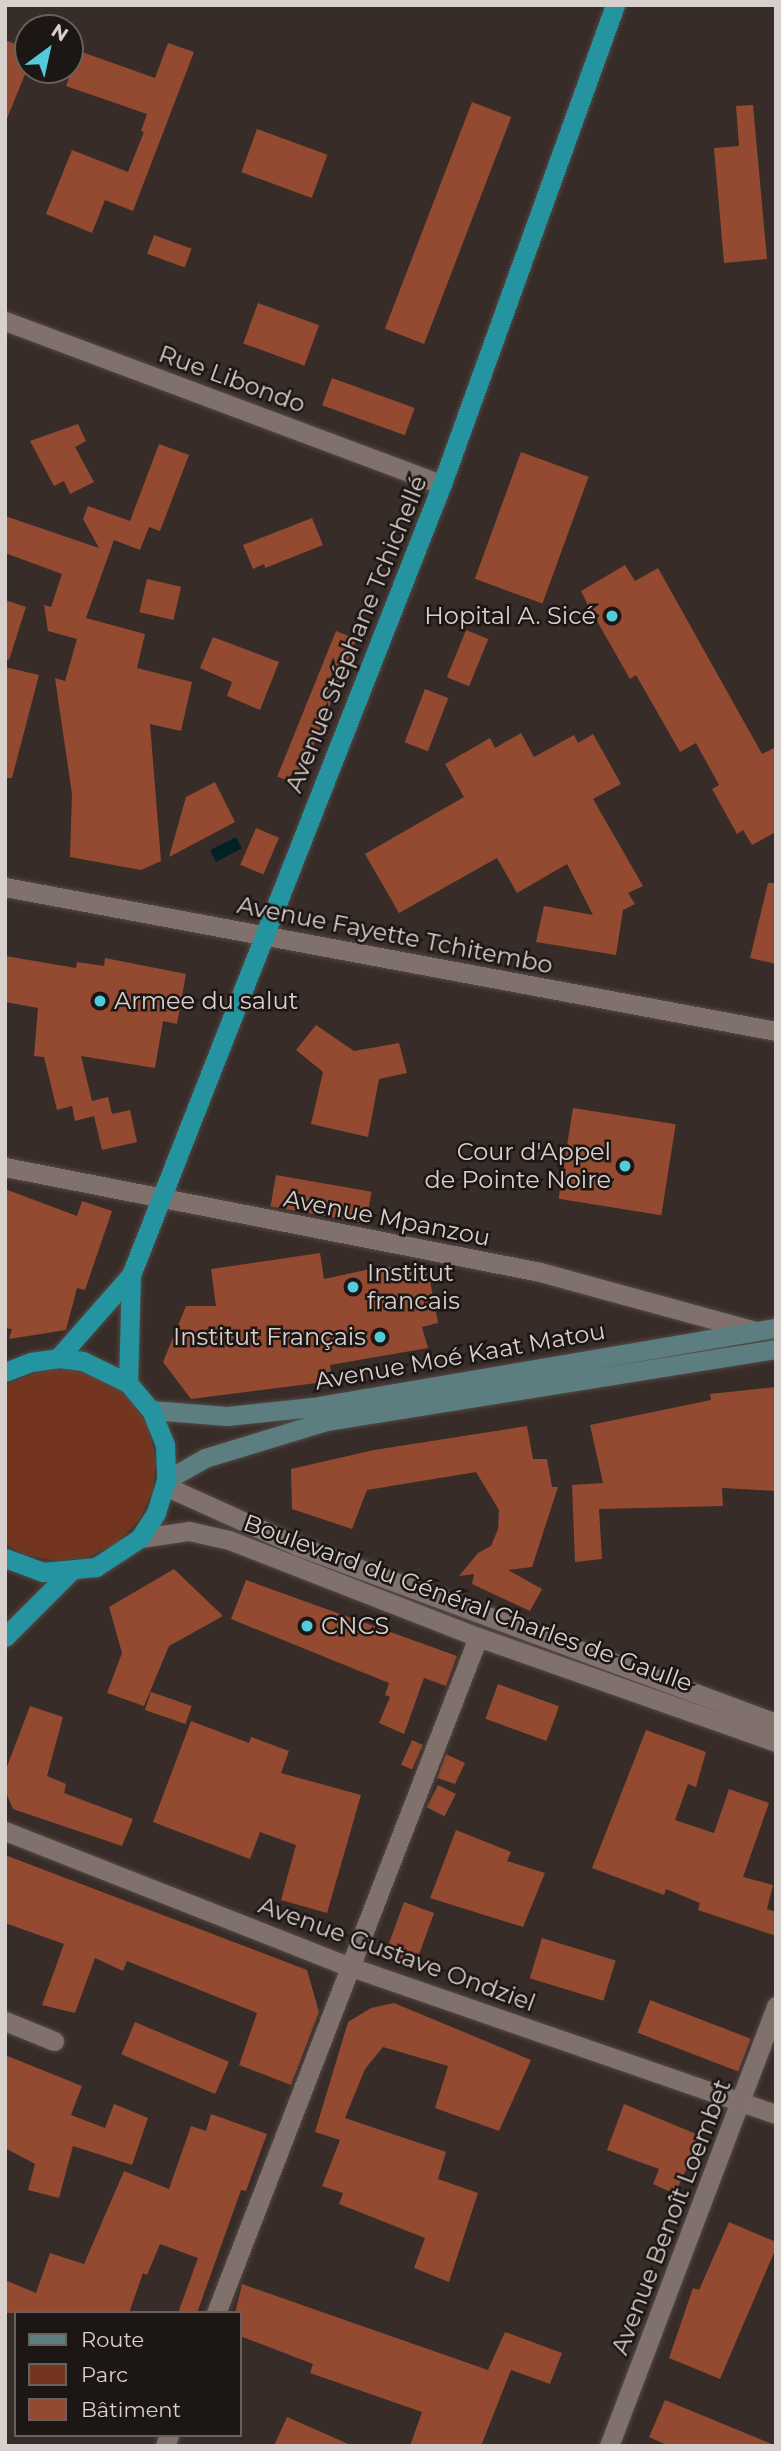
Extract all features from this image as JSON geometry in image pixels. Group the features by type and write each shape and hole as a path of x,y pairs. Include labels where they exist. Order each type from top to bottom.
{"highway":[{"name":"Avenue Stéphane Tchichellé","path":"128,1383 131,1275 442,484 615,5"},
{"name":"Avenue Stéphane Tchichellé","path":"58,1358 131,1275"},
{"path":"5,1372 32,1362 58,1358 83,1361 128,1383 151,1410 165,1444 166,1483 156,1514 140,1538 96,1567 69,1573 43,1572 5,1558"},
{"path":"5,1637 69,1573"}],"main road":[{"name":"Avenue Moé Kaat Matou","path":"151,1410 227,1416 313,1407 776,1328"},
{"name":"Avenue Moé Kaat Matou","path":"166,1483 215,1454 326,1421 776,1349"}],"street":[{"name":"Rue Libondo","path":"5,321 442,484"},
{"name":"Avenue Fayette Tchitembo","path":"5,887 776,1031"},
{"name":"Avenue Mpanzou","path":"5,1167 540,1272 756,1331"},
{"name":"Boulevard du Général Charles de Gaulle","path":"166,1483 299,1546 776,1723"},
{"name":"Boulevard du Général Charles de Gaulle","path":"140,1538 189,1531 229,1540 478,1637 776,1742"},
{"path":"217,2311 478,1637"},
{"name":"Avenue Gustave Ondziel","path":"5,1831 351,1967 776,2114"},
{"name":"Avenue Benoît Loembet","path":"609,2446 776,2006"},
{"path":"5,2021 54,2041"}],"green space":[{"path":"43,1369 75,1369 105,1379 131,1399 148,1426 156,1458 153,1490 140,1519 118,1542 89,1557 57,1561 25,1555 5,1544 5,1385"}],"water":[{"path":"236,837 242,849 216,862 210,850"}],"building":[{"path":"5,40 14,44 14,84 21,84 6,121"},
{"path":"168,43 194,52 133,211 105,200 92,233 46,214 72,150 128,172 144,132 141,131 147,114 66,86 84,84 84,53 155,78"},
{"path":"472,102 511,117 424,344 385,329"},
{"path":"753,105 767,259 724,263 714,148 739,146 736,106"},
{"path":"257,129 327,155 312,198 241,172"},
{"path":"154,235 192,249 185,267 147,254"},
{"path":"258,303 319,325 304,366 243,343"},
{"path":"332,378 415,408 405,435 322,405"},
{"path":"78,424 86,441 75,447 94,482 70,494 64,481 54,486 30,441"},
{"path":"159,444 189,455 160,531 149,527 140,550 114,540 86,618 145,634 137,668 192,682 181,731 150,724 161,861 141,870 70,857 72,794 55,678 65,681 77,639 48,631 44,605 51,607 62,574 5,553 5,516 99,548 83,519 88,506 130,521"},
{"path":"521,452 589,477 542,603 475,579"},
{"path":"312,518 323,545 265,568 264,564 253,569 243,545"},
{"path":"625,565 635,581 658,568 762,754 776,747 776,832 752,845 743,830 737,834 712,789 719,785 696,743 680,752 636,675 630,679 581,591"},
{"path":"147,579 181,587 173,620 139,612"},
{"path":"5,600 26,607 9,660 5,660"},
{"path":"466,630 488,639 469,686 447,677"},
{"path":"336,631 356,639 298,785 277,777"},
{"path":"213,637 279,662 260,710 227,696 232,682 200,668"},
{"path":"5,667 39,675 12,778 5,778"},
{"path":"425,689 448,698 428,751 405,742"},
{"path":"521,733 534,757 574,735 578,743 593,734 621,784 593,799 643,886 628,893 635,904 623,910 616,955 536,942 544,906 593,915 567,864 517,893 497,858 399,913 365,854 464,797 445,764 490,738 495,748"},
{"path":"215,782 235,822 169,857 186,797"},
{"path":"256,828 279,838 263,875 240,865"},
{"path":"768,883 776,883 776,964 750,958"},
{"path":"5,956 76,968 77,962 104,966 105,958 186,974 177,1024 163,1021 155,1068 81,1056 92,1101 108,1097 112,1114 130,1110 137,1142 102,1150 94,1116 75,1121 72,1106 57,1110 44,1057 34,1056 38,1008 5,1002"},
{"path":"316,1025 354,1051 399,1043 407,1073 379,1079 368,1137 311,1124 323,1072 296,1050"},
{"path":"573,1108 676,1124 661,1215 559,1199"},
{"path":"276,1175 372,1192 366,1223 270,1207"},
{"path":"5,1189 77,1216 82,1201 112,1211 85,1290 77,1288 66,1330 9,1339 12,1329 5,1328"},
{"path":"320,1253 324,1279 384,1266 429,1275 438,1323 422,1327 428,1348 330,1365 332,1381 191,1399 163,1362 186,1306 216,1306 211,1269"},
{"path":"776,1387 776,1491 722,1488 723,1506 599,1509 602,1559 575,1562 572,1485 603,1483 590,1425 711,1400 710,1394"},
{"path":"527,1426 533,1459 547,1459 552,1487 558,1487 532,1567 508,1570 542,1589 530,1611 472,1584 474,1574 459,1576 478,1553 491,1546 498,1529 499,1510 476,1472 367,1490 352,1529 292,1509 291,1469 374,1450"},
{"path":"174,1569 223,1616 169,1646 144,1706 107,1693 122,1653 109,1607"},
{"path":"246,1580 457,1656 446,1686 424,1678 404,1734 379,1723 390,1697 385,1695 389,1683 231,1619"},
{"path":"498,1684 559,1706 546,1741 485,1719"},
{"path":"151,1692 192,1706 185,1724 145,1710"},
{"path":"30,1706 63,1717 47,1776 66,1784 64,1793 133,1819 122,1846 13,1809 5,1790 5,1772"},
{"path":"191,1721 249,1743 251,1737 289,1751 281,1773 361,1795 327,1913 281,1900 296,1845 260,1832 250,1859 153,1822"},
{"path":"646,1730 706,1752 696,1787 688,1784 675,1820 714,1833 729,1789 769,1803 743,1877 773,1885 767,1909 776,1912 776,1936 698,1910 700,1903 666,1889 664,1895 592,1868"},
{"path":"412,1740 423,1745 412,1770 401,1765"},
{"path":"446,1754 465,1763 455,1784 437,1778"},
{"path":"438,1785 456,1794 444,1816 427,1807"},
{"path":"456,1830 511,1852 507,1861 545,1873 523,1927 430,1898"},
{"path":"5,1855 307,1970 319,2012 291,2085 239,2065 257,2013 127,1961 123,1971 95,1958 75,2013 42,2005 64,1944 5,1923"},
{"path":"404,1902 434,1913 415,1965 385,1954"},
{"path":"542,1938 616,1961 603,2001 530,1978"},
{"path":"650,2000 751,2039 738,2071 637,2033"},
{"path":"394,2003 531,2060 499,2131 435,2108 448,2066 383,2047 365,2069 345,2118 446,2152 438,2179 478,2193 449,2282 414,2268 425,2238 339,2204 343,2193 322,2186 340,2140 315,2132 348,2022 371,2008"},
{"path":"135,2022 229,2062 215,2094 121,2054"},
{"path":"5,2055 82,2086 71,2115 105,2128 114,2104 148,2118 132,2165 73,2146 59,2198 28,2190 35,2164 5,2148"},
{"path":"624,2104 701,2136 675,2194 653,2184 659,2169 607,2150"},
{"path":"211,2114 267,2134 246,2191 241,2190 198,2311 179,2311 198,2258 160,2244 147,2275 143,2273 130,2311 5,2313 5,2280 36,2293 50,2253 84,2264 124,2171 169,2189 191,2126 206,2131"},
{"path":"729,2222 776,2242 776,2248 720,2379 669,2358 693,2288 699,2290"},
{"path":"242,2284 488,2370 505,2332 562,2353 550,2384 511,2370 481,2446 410,2446 422,2412 310,2373 313,2364 242,2337 242,2311 235,2311"},
{"path":"665,2400 774,2445 669,2446 649,2437"},
{"path":"287,2417 353,2446 274,2446"}],"place":[{"name":"Hopital A. Sicé","path":"612,616"},
{"name":"Armee du salut","path":"100,1001"},
{"name":"Cour d'Appel de Pointe Noire","path":"625,1166"},
{"name":"Institut francais","path":"353,1287"},
{"name":"Institut Français","path":"380,1337"},
{"name":"CNCS","path":"307,1626"}]}
